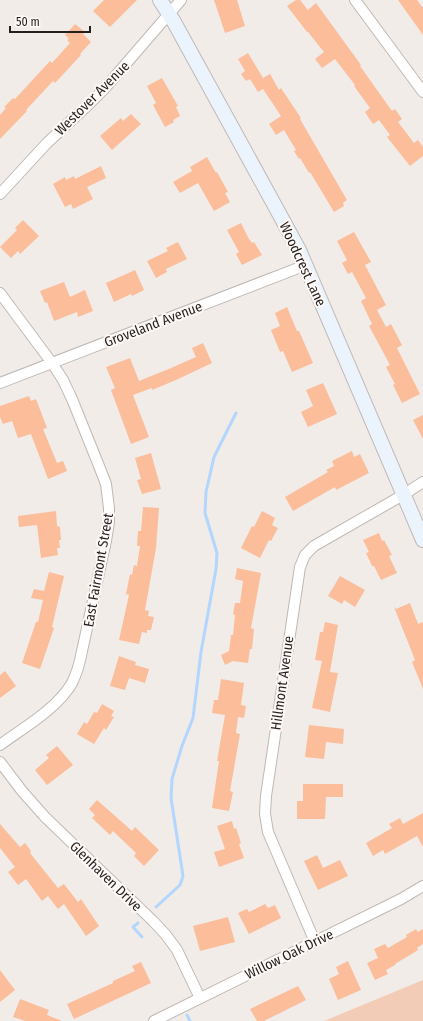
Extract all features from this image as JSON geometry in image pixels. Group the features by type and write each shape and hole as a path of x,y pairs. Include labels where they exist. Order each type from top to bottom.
{"street":[{"name":"Woodcrest Lane","path":"160,0 291,235 306,265 423,540"},
{"name":"Westover Avenue","path":"0,194 47,143 105,88 181,0"},
{"path":"355,0 423,92"},
{"name":"Groveland Avenue","path":"0,383 306,265"},
{"name":"East Fairmont Street","path":"0,293 63,380 100,466 108,493 109,508 106,541 81,656 72,684 53,706 0,745"},
{"name":"Hillmont Avenue","path":"315,942 273,843 267,826 265,814 266,796 298,573 305,555 314,546 423,482"},
{"name":"Glenhaven Drive","path":"0,762 22,791 45,817 166,935 180,955 200,998"},
{"name":"Willow Oak Drive","path":"154,1021 401,899 423,886"}],"shaded area":[{"path":"423,980 423,1021 324,1021"}],"building":[{"path":"104,0 137,0 110,27 93,11"},
{"path":"214,0 237,0 245,26 225,33"},
{"path":"296,0 300,0 308,10 316,3 392,111 395,109 402,119 398,122 414,143 418,140 423,147 423,156 410,166 387,137 390,135 379,120 373,124 365,112 370,108 335,59 322,68 315,59 324,52 287,6"},
{"path":"398,0 417,0 423,8 423,35"},
{"path":"75,24 85,32 83,34 91,42 55,83 53,81 0,139 0,115 6,108 4,107 13,98 15,99 50,61 52,63 70,43 67,40 69,39 65,35"},
{"path":"248,53 263,78 270,74 279,90 281,88 301,118 300,119 347,200 343,203 344,206 334,212 310,172 309,173 294,151 296,150 284,130 276,135 269,124 281,116 263,89 258,92 250,79 246,81 241,74 245,71 238,59"},
{"path":"162,78 178,106 176,107 180,116 173,120 174,122 165,127 153,105 156,103 147,86"},
{"path":"131,114 141,124 112,150 100,136 121,118 123,121"},
{"path":"207,157 228,192 225,193 230,202 214,211 198,183 180,193 173,182 192,171 190,167"},
{"path":"101,166 106,178 87,187 93,199 73,209 71,204 65,207 53,184 65,177 66,180 74,176 75,179"},
{"path":"23,220 39,236 20,254 18,251 11,258 0,247 17,230 15,228"},
{"path":"241,223 249,239 252,243 254,242 262,255 242,265 236,254 239,252 227,230"},
{"path":"354,232 371,262 365,265 386,305 377,310 386,327 391,324 402,345 397,348 420,394 402,403 393,385 395,384 386,367 390,365 369,326 372,324 361,301 366,298 352,272 348,274 342,263 347,260 337,241"},
{"path":"178,242 187,259 166,269 167,272 156,278 147,261 168,251 166,248"},
{"path":"135,270 144,290 114,302 106,283"},
{"path":"64,282 70,297 85,290 93,311 78,317 77,312 54,321 47,302 45,303 40,291"},
{"path":"287,307 313,363 292,372 283,351 280,352 271,330 280,326 275,313"},
{"path":"203,343 212,363 152,390 152,388 133,395 149,437 131,444 111,390 115,388 106,367 130,358 139,381 196,357 192,348"},
{"path":"323,383 337,414 308,427 301,412 313,406 306,390"},
{"path":"29,396 31,401 36,399 47,428 43,429 57,463 63,461 67,471 48,479 31,434 18,438 12,421 3,424 0,417 0,406"},
{"path":"423,415 423,439 413,420"},
{"path":"352,451 354,457 360,454 369,473 336,490 335,487 293,511 285,497 328,472 326,470 334,466 332,461"},
{"path":"151,453 161,489 142,494 137,480 141,479 135,458"},
{"path":"143,507 159,508 156,548 145,610 149,611 148,616 154,617 151,630 147,630 147,633 142,632 139,644 119,640 129,595 126,594 130,574 132,575 134,565 137,566 140,546 137,546 138,531 141,531"},
{"path":"56,511 57,526 60,527 61,540 59,540 60,548 57,548 58,555 41,558 37,525 19,527 18,516"},
{"path":"262,511 275,518 272,525 278,528 271,541 269,540 260,558 241,548 252,526 254,527"},
{"path":"379,533 382,541 384,540 392,555 389,556 397,573 381,580 366,553 369,552 363,540"},
{"path":"237,568 261,573 251,628 254,629 252,649 250,649 248,663 233,661 225,665 221,655 229,651 231,635 233,635 235,615 233,614 235,603 240,603 243,581 235,579"},
{"path":"49,572 64,576 52,627 54,628 40,669 22,663 36,622 38,622 43,600 31,598 34,589 44,591"},
{"path":"340,576 365,590 355,607 344,600 342,604 328,596"},
{"path":"410,603 418,624 423,622 423,689 412,662 415,660 394,607 396,609"},
{"path":"325,622 338,625 330,672 338,673 330,712 312,708 322,661 315,660 320,632 323,632"},
{"path":"119,656 136,662 135,665 149,669 145,683 129,678 125,690 110,686"},
{"path":"5,671 16,686 0,698 0,675"},
{"path":"221,679 244,683 241,705 246,706 244,718 238,717 236,733 240,734 230,791 233,792 229,811 212,808 219,761 217,761 225,715 212,713 214,700 218,700"},
{"path":"102,704 114,711 111,716 114,717 106,730 104,728 94,744 77,734 84,722 87,724 94,712 97,713"},
{"path":"309,725 344,729 343,744 326,742 324,759 305,757"},
{"path":"57,746 73,765 47,785 35,770 49,758 46,755"},
{"path":"303,784 343,784 343,797 326,797 325,819 297,819 297,801 303,801"},
{"path":"97,800 132,831 135,827 159,850 144,866 134,856 136,853 113,831 110,835 92,818 95,815 89,809"},
{"path":"423,813 423,847 417,836 385,854 383,850 373,856 366,843 392,828 389,824 400,818 403,824"},
{"path":"232,821 241,843 239,844 244,858 219,867 214,852 225,849 217,826"},
{"path":"0,824 20,847 25,843 31,851 30,853 58,888 64,884 78,902 81,899 99,926 86,936 64,904 58,909 48,896 42,901 26,879 18,885 8,872 15,867 0,848"},
{"path":"317,855 323,868 340,860 348,876 318,890 304,861"},
{"path":"265,904 268,908 275,905 281,918 249,934 238,913 247,909 249,912"},
{"path":"228,917 235,942 200,951 193,926"},
{"path":"416,929 418,932 423,929 423,944 417,948 418,950 386,970 388,974 375,980 367,963 378,958 374,949 385,944 388,948 407,937 406,935"},
{"path":"348,961 361,990 338,1000 329,979 339,974 336,967"},
{"path":"141,962 151,983 74,1019 67,1004 135,971 132,966"},
{"path":"0,970 15,990 0,1002"},
{"path":"298,986 306,1000 264,1021 257,1021 250,1009"},
{"path":"20,999 49,1010 47,1015 62,1021 25,1021 13,1017"}],"waterway":[{"path":"156,907 180,885 183,876 171,798 172,779 182,746 193,718 201,652 216,569 217,553 205,513 206,492 214,457 236,413"},
{"path":"138,923 133,927 142,937"},
{"path":"187,1015 190,1021"}]}
